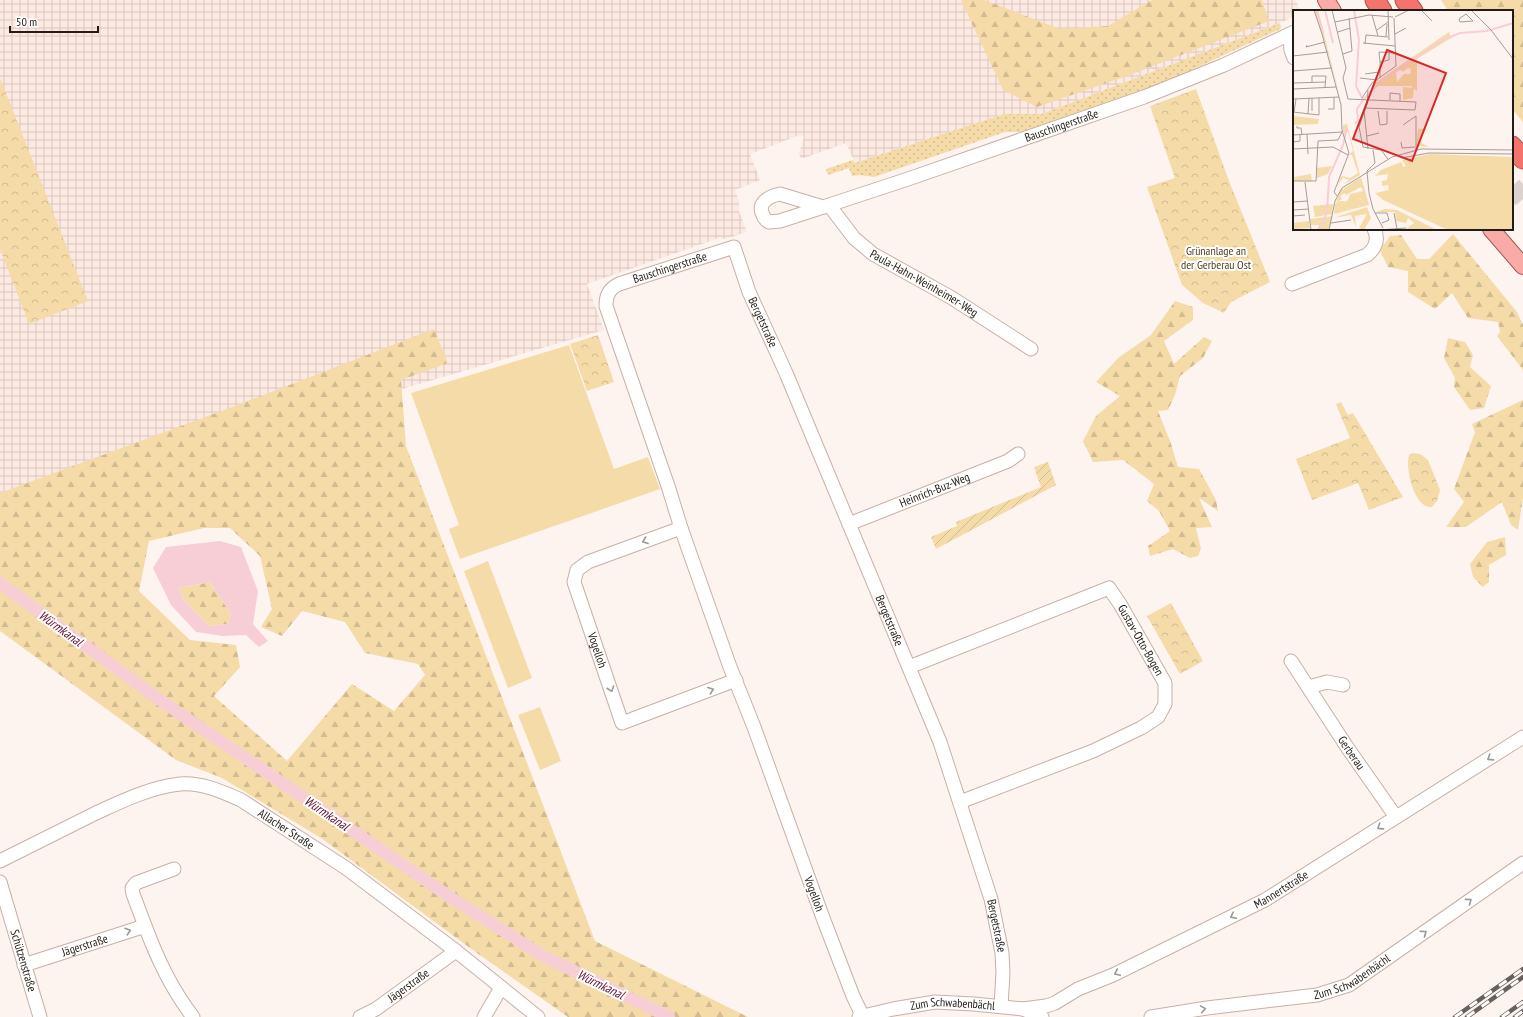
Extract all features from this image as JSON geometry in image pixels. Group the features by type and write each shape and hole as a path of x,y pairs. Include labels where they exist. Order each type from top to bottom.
{"highway":[{"path":"1375,0 1381,10"},
{"path":"1405,0 1412,10"},
{"path":"1513,147 1523,159"}],"main road":[{"path":"1492,230 1523,266"}],"street":[{"path":"1292,33 1291,50 1293,55"},
{"name":"Bauschingerstraße","path":"826,206 929,172 1144,97 1224,65 1292,33"},
{"name":"Paula-Hahn-Weinheimer-Weg","path":"826,206 854,238 873,254 952,298 1031,349"},
{"path":"1292,284 1367,255 1374,250 1376,243 1374,230"},
{"name":"Bauschingerstraße","path":"608,293 612,287 634,278 734,247"},
{"name":"Bergetstraße","path":"734,247 749,292 786,372 940,742 991,899 1002,953 1001,1006"},
{"name":"Vogelloh","path":"608,293 606,298 606,306 681,528 823,918 852,996 862,1017"},
{"name":"Heinrich-Buz-Weg","path":"849,524 1008,461 1018,454"},
{"name":"Vogelloh","path":"681,528 588,562 577,570 574,582 622,723 736,680"},
{"name":"Gustav-Otto-Bogen","path":"909,667 1109,588 1120,604 1164,683 1165,704 1158,717 1141,728 1093,751 960,802"},
{"name":"Gerberau","path":"1291,661 1347,747 1396,817"},
{"path":"1308,687 1327,682 1343,685"},
{"name":"Mannertstraße","path":"1023,1009 1046,1006 1055,1003 1078,989 1113,975 1265,900 1523,737"},
{"name":"Allacher Straße","path":"0,861 132,797 165,787 181,784 208,788 226,793 241,800 346,868 538,1017"},
{"name":"Zum Schwabenbächl","path":"1150,1017 1207,1008 1317,995 1349,985 1523,863"},
{"path":"174,869 136,883 132,888 160,964 181,1001 193,1017"},
{"name":"Schützenstraße","path":"0,882 40,1017"},
{"name":"Jägerstraße","path":"24,965 145,926"},
{"name":"Jägerstraße","path":"360,1017 377,1013 456,952"},
{"path":"484,1017 501,988"},
{"name":"Zum Schwabenbächl","path":"862,1017 900,1007 935,1002 1001,1006 1023,1009 1042,1017"}],"shaded area":[{"path":"0,0 1296,0 1300,10 1293,10 1293,16 1280,23 1042,114 1004,114 855,163 846,143 804,158 800,158 799,153 804,137 800,135 750,154 760,180 735,190 739,202 739,211 747,232 725,239 719,238 587,284 604,330 0,506"},
{"path":"220,541 241,547 258,591 253,624 268,641 259,647 246,635 223,636 196,632 171,605 153,568 166,547","holes":["210,582 231,614 228,624 209,626 183,599 179,588"]}],"green space":[{"path":"961,0 984,0 1060,29 1108,26 1152,0 1262,0 1269,21 1127,76 1037,107 1003,90"},
{"path":"1441,0 1523,0 1523,122 1513,110 1513,10 1447,10"},
{"path":"1280,23 1280,29 1148,89 1025,132 1005,132 874,177 860,175 852,176 849,168 828,175 826,169 853,160 855,163 1004,114 1042,114"},
{"path":"0,78 88,301 29,324 0,249"},
{"name":"Grünanlage an der Gerberau Ost","path":"1196,89 1229,181 1270,282 1231,302 1224,313 1203,303 1182,285 1147,187 1175,178 1150,106"},
{"path":"1453,234 1517,312 1523,325 1523,370 1497,336 1500,332 1498,322 1468,318 1452,293 1435,309 1408,292 1408,271 1388,267 1380,250 1390,236 1401,235 1417,259 1429,259"},
{"path":"1175,301 1193,307 1193,320 1164,341 1174,364 1204,337 1212,341 1203,358 1180,376 1175,395 1168,410 1158,411 1170,441 1178,467 1199,469 1216,500 1218,511 1199,498 1212,527 1196,528 1201,549 1198,556 1190,558 1173,549 1150,556 1148,546 1170,531 1159,511 1147,501 1154,484 1123,460 1093,462 1083,441 1096,416 1120,396 1096,382 1118,358 1151,335"},
{"path":"434,329 448,363 401,380 406,446 595,941 748,1017 568,1017 470,948 321,838 222,778 176,760 0,631 0,493 235,406","holes":["204,528 230,528 260,556 272,609 261,627 282,636 302,611 345,622 365,653 418,664 425,675 394,711 352,684 287,761 214,696 240,667 236,645 190,640 139,591 149,541"]},
{"path":"598,335 614,382 587,391 570,344"},
{"path":"1448,338 1465,342 1473,355 1470,367 1491,386 1484,408 1470,410 1454,387 1455,378 1444,358"},
{"path":"569,345 614,469 648,457 660,489 460,559 449,529 459,525 411,393"},
{"path":"1523,400 1523,497 1518,530 1511,525 1502,502 1466,527 1446,527 1464,502 1454,489 1475,432 1472,424"},
{"path":"1341,402 1348,415 1353,413 1403,497 1369,510 1358,483 1312,500 1296,459 1350,438 1336,404"},
{"path":"1412,453 1420,454 1428,460 1440,490 1437,501 1432,507 1426,506 1420,502 1412,487 1408,469 1408,461 1409,455"},
{"path":"1048,462 1056,485 936,549 931,537 957,526 956,522 1041,487 1034,467"},
{"path":"1505,537 1506,555 1489,565 1489,582 1483,587 1473,577 1470,564 1487,542"},
{"path":"488,561 532,678 508,688 464,571"},
{"path":"210,582 231,614 228,624 209,626 183,599 179,588"},
{"path":"1171,603 1203,661 1180,674 1147,616"},
{"path":"540,707 561,761 540,770 518,715"}],"waterway":[{"name":"Würmkanal","path":"0,583 157,698 456,901 545,957 669,1017"}],"tunnel":[{"path":"1513,187 1523,199"}],"railway":[{"path":"1455,1017 1523,969"},
{"path":"1467,1017 1523,977"},
{"path":"1502,1017 1523,1002"},
{"path":"1515,1017 1523,1011"}]}
